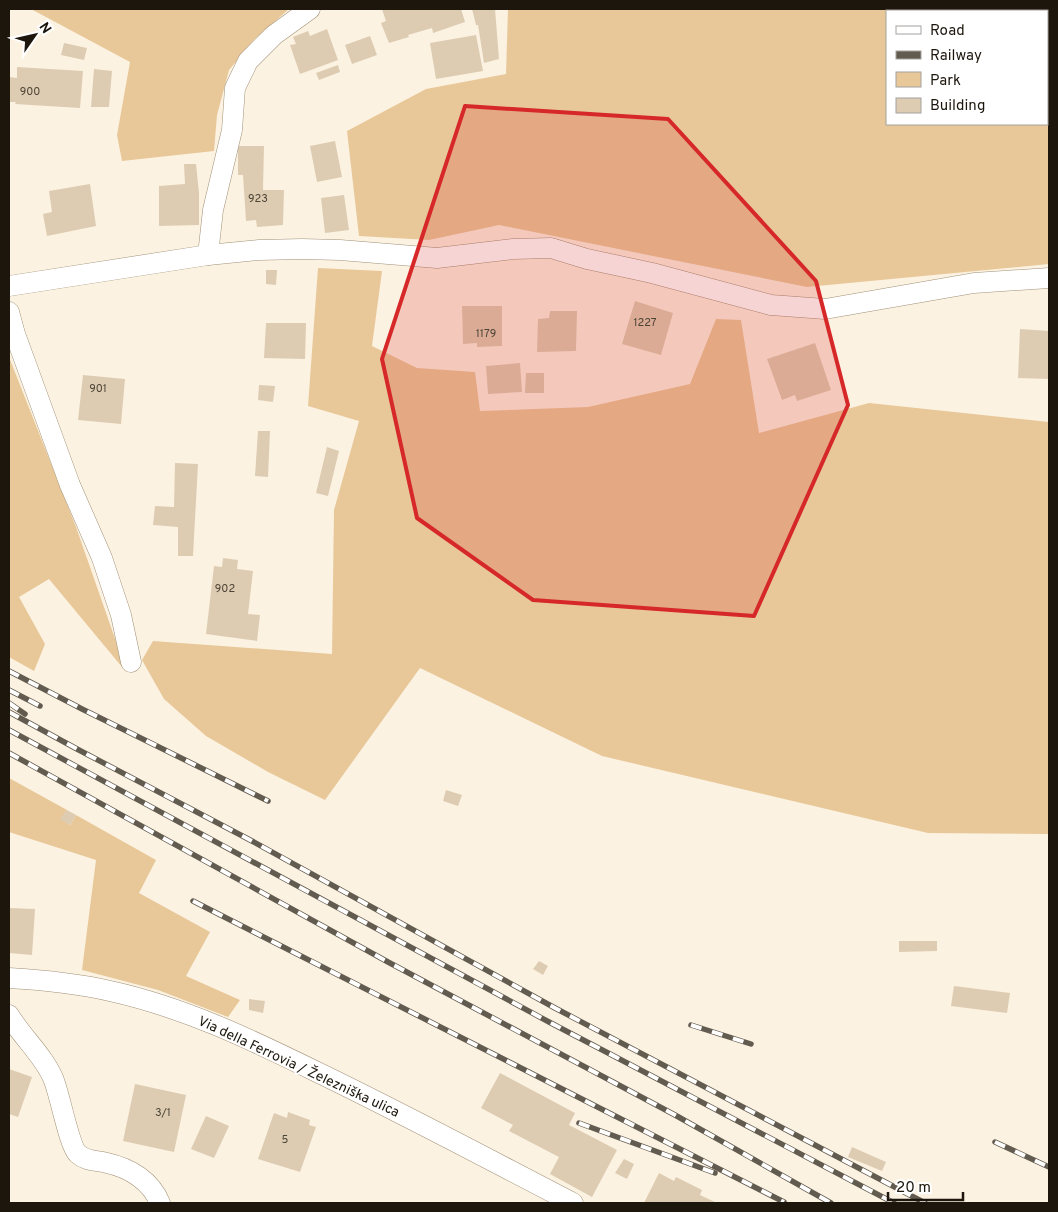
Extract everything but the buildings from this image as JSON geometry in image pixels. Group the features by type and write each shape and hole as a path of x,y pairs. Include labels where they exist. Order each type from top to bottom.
{"street":[{"path":"208,255 213,210 232,130 235,88 248,61 274,35 310,9"},
{"path":"9,286 208,255 259,250 340,250 415,258 437,258 523,248 551,248 587,259 662,275 771,306 825,309 974,283 1049,278"},
{"path":"9,312 15,334 70,485 102,558 121,615 131,662"},
{"name":"Via della Ferrovia / Železniška ulica","path":"9,978 60,981 111,991 185,1012 233,1031 359,1092 573,1203"},
{"path":"9,1015 53,1077 77,1154 89,1160 106,1162 127,1169 144,1180 157,1196 160,1203"}],"highlighted area":[{"path":"465,106 668,119 816,281 848,405 754,616 533,600 417,518 382,359"}],"green space":[{"path":"31,9 289,9 255,39 229,70 217,115 214,151 122,161 117,135 130,62"},
{"path":"508,9 1049,9 1049,264 807,287 499,225 429,240 359,236 347,131 426,89 506,74"},
{"path":"318,268 382,271 372,346 417,368 475,372 480,411 588,407 690,384 716,319 741,320 759,433 869,403 1049,422 1049,834 928,833 602,756 420,668 325,800 268,772 206,736 164,699 142,660 153,641 332,654 334,510 359,421 308,406"},
{"path":"9,357 76,527 127,673 49,579 19,597 45,644 34,671 9,657"},
{"path":"9,778 67,810 61,819 70,825 76,815 156,860 139,893 210,932 186,976 240,1000 228,1017 158,990 82,970 96,860 9,832"}],"railway":[{"path":"9,671 268,801"},
{"path":"9,690 40,706"},
{"path":"9,703 25,714"},
{"path":"9,712 252,841 555,1008 925,1203"},
{"path":"9,730 549,1022 894,1203"},
{"path":"9,753 388,962 675,1115 831,1203"},
{"path":"193,901 784,1202"},
{"path":"691,1025 751,1044"},
{"path":"579,1123 715,1173"},
{"path":"995,1142 1049,1167"}]}
